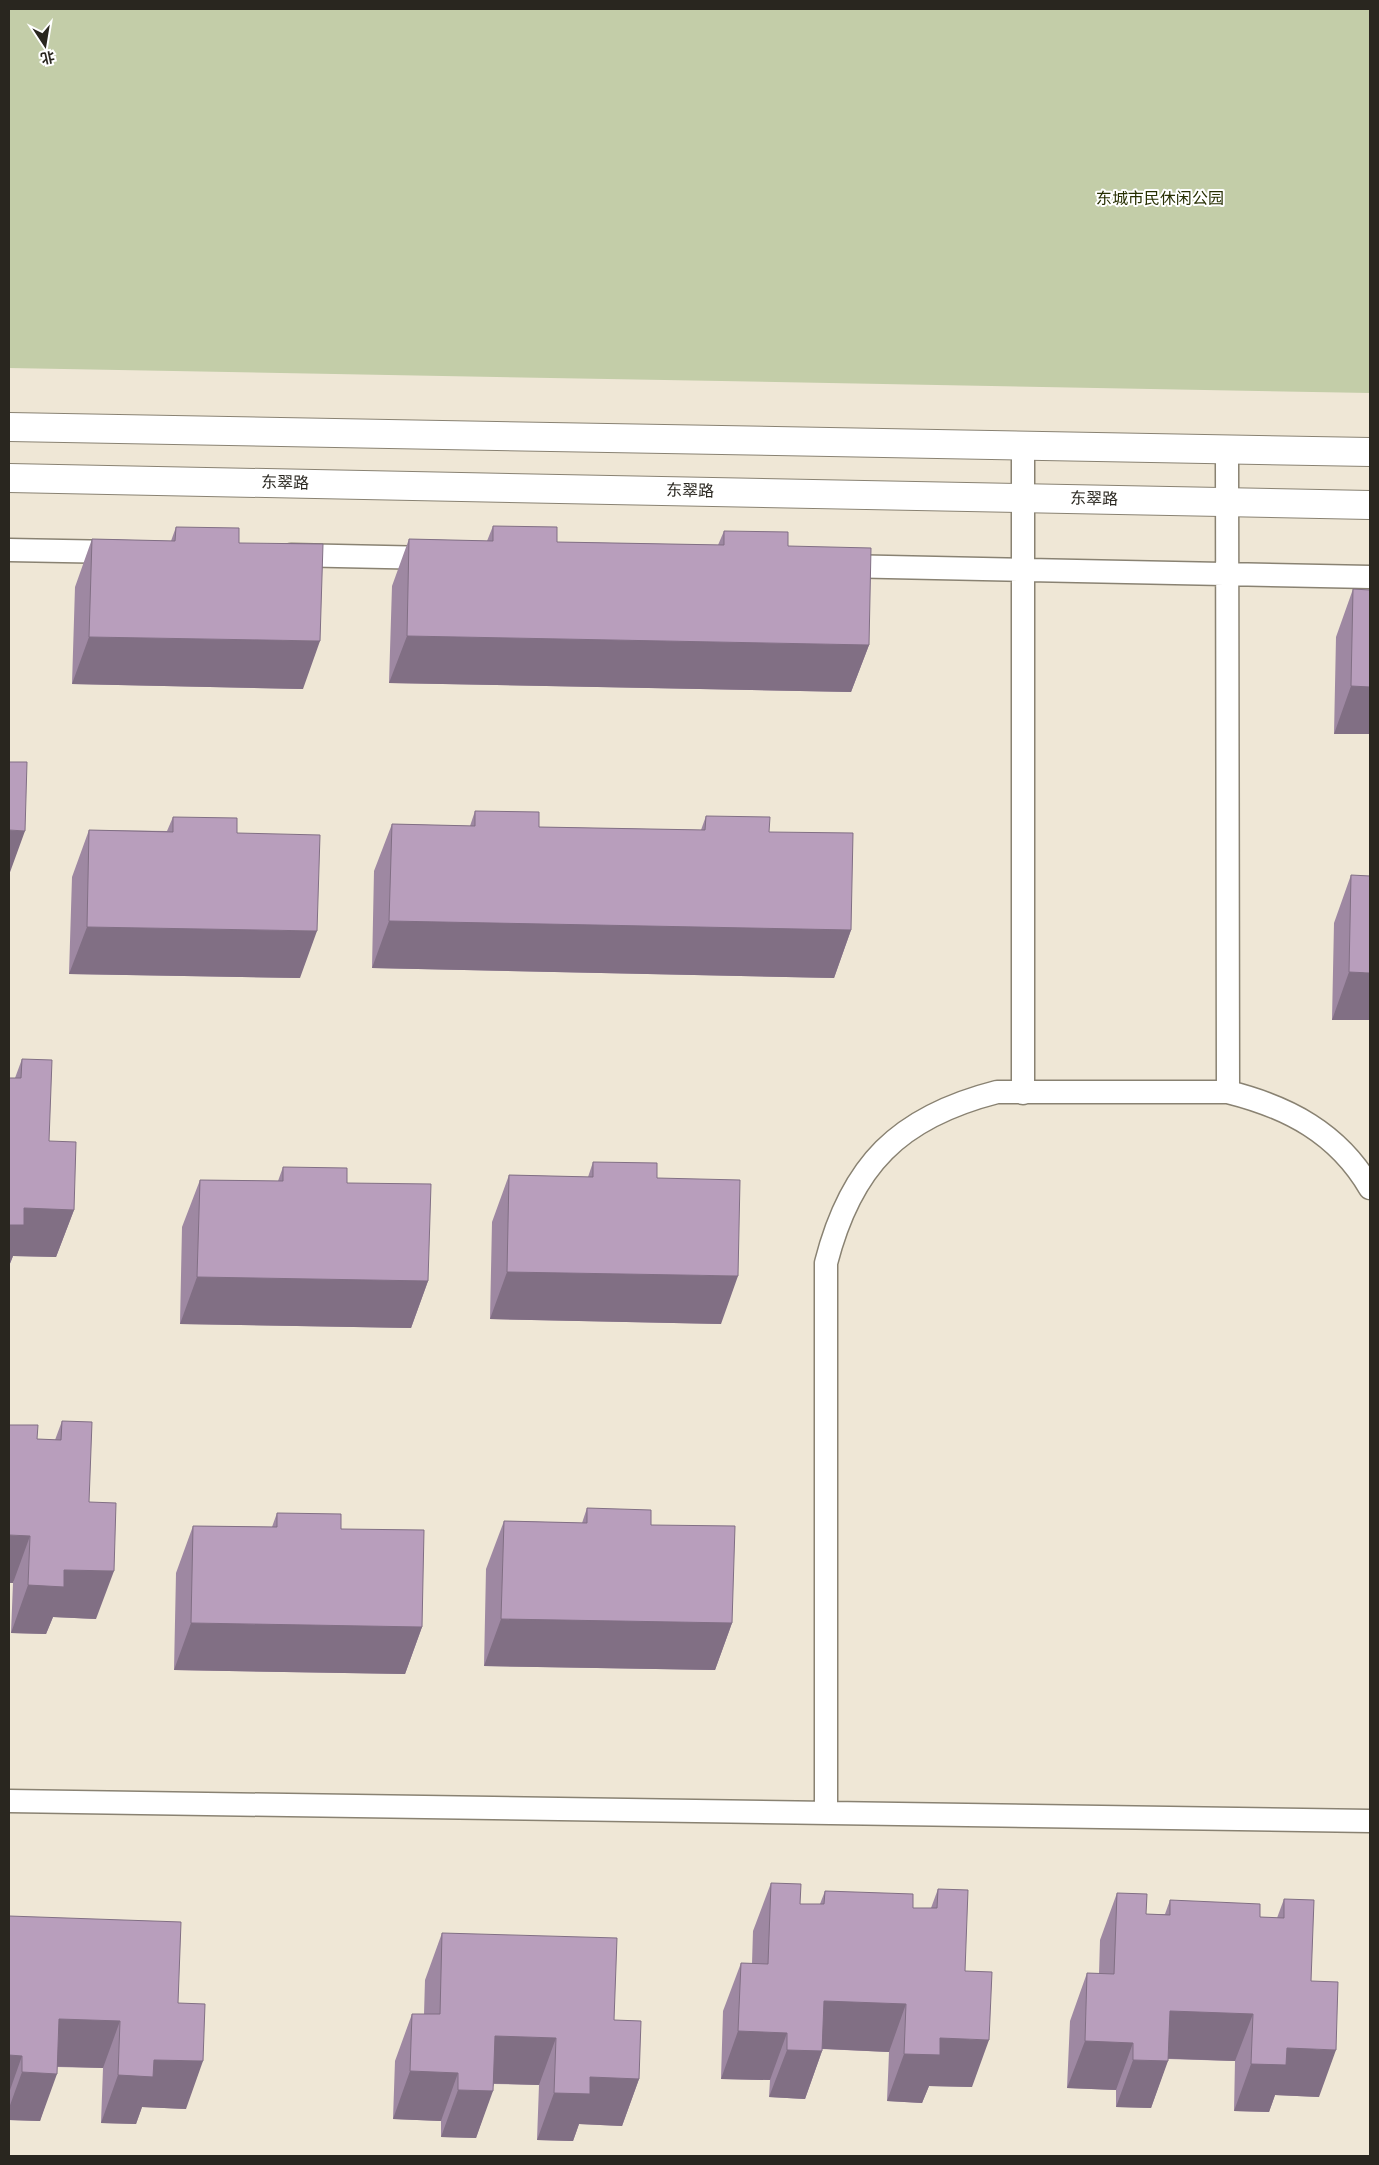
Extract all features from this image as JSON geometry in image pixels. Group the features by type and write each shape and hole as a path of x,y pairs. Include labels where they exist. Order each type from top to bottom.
{"street":[{"path":"9,427 1370,452"},
{"name":"东翠路","path":"9,478 1370,504"}],"lane":[{"path":"1023,446 1023,1093"},
{"path":"1227,450 1228,1092"},
{"path":"9,550 138,552"},
{"path":"267,555 456,558"},
{"path":"824,566 1370,577"},
{"path":"826,1813 826,1263 834,1232 846,1202 863,1175 884,1150 908,1129 936,1113 966,1100 997,1092 1228,1092 1266,1102 1289,1112 1316,1128 1341,1149 1362,1173 1370,1188"},
{"path":"9,1801 1370,1821"}],"green space":[{"name":"东城市民休闲公园","path":"9,9 1370,9 1370,393 9,368"}],"building":[{"path":"493,526 557,527 557,542 724,545 724,531 788,532 788,546 871,548 869,645 407,636 409,539 493,541"},
{"path":"176,527 239,528 239,543 323,544 320,641 89,637 92,539 175,541"},
{"path":"1353,589 1370,590 1370,687 1351,686"},
{"path":"9,762 27,762 25,831 9,830"},
{"path":"475,811 539,812 539,827 705,830 706,816 770,817 769,832 853,833 851,930 389,921 392,824 475,826"},
{"path":"173,817 237,818 237,833 320,835 317,931 87,927 89,830 173,832"},
{"path":"1351,875 1370,876 1370,973 1349,972"},
{"path":"22,1059 52,1060 49,1141 76,1142 74,1210 24,1208 24,1225 9,1225 9,1078 21,1078"},
{"path":"593,1162 657,1163 657,1178 740,1180 738,1276 507,1272 509,1175 593,1177"},
{"path":"283,1167 347,1168 347,1183 431,1184 428,1281 197,1277 200,1180 283,1181"},
{"path":"62,1421 92,1422 89,1502 116,1503 114,1571 64,1570 64,1587 28,1585 30,1536 9,1535 9,1425 38,1425 37,1439 61,1440"},
{"path":"587,1508 651,1510 651,1525 735,1526 732,1623 501,1619 504,1521 587,1523"},
{"path":"277,1513 341,1514 341,1529 424,1530 422,1627 191,1623 193,1526 277,1527"},
{"path":"771,1883 801,1884 800,1904 824,1904 825,1891 913,1894 913,1908 937,1908 938,1889 968,1890 965,1971 992,1972 989,2040 940,2038 940,2055 904,2054 906,2004 824,2001 822,2051 787,2050 787,2033 738,2031 741,1963 768,1964"},
{"path":"1117,1893 1147,1894 1146,1914 1170,1915 1170,1900 1260,1904 1260,1917 1284,1918 1284,1899 1314,1900 1311,1981 1338,1982 1336,2050 1287,2048 1286,2065 1251,2064 1253,2014 1170,2011 1168,2061 1133,2060 1133,2043 1085,2041 1087,1973 1114,1974"},
{"path":"9,1916 181,1922 178,2003 205,2004 203,2061 154,2060 153,2077 118,2075 120,2021 59,2019 57,2074 22,2072 22,2056 9,2055"},
{"path":"442,1933 617,1938 614,2020 641,2021 639,2079 590,2077 590,2094 554,2093 556,2038 495,2036 493,2091 458,2090 458,2073 410,2071 412,2014 440,2014"}]}
